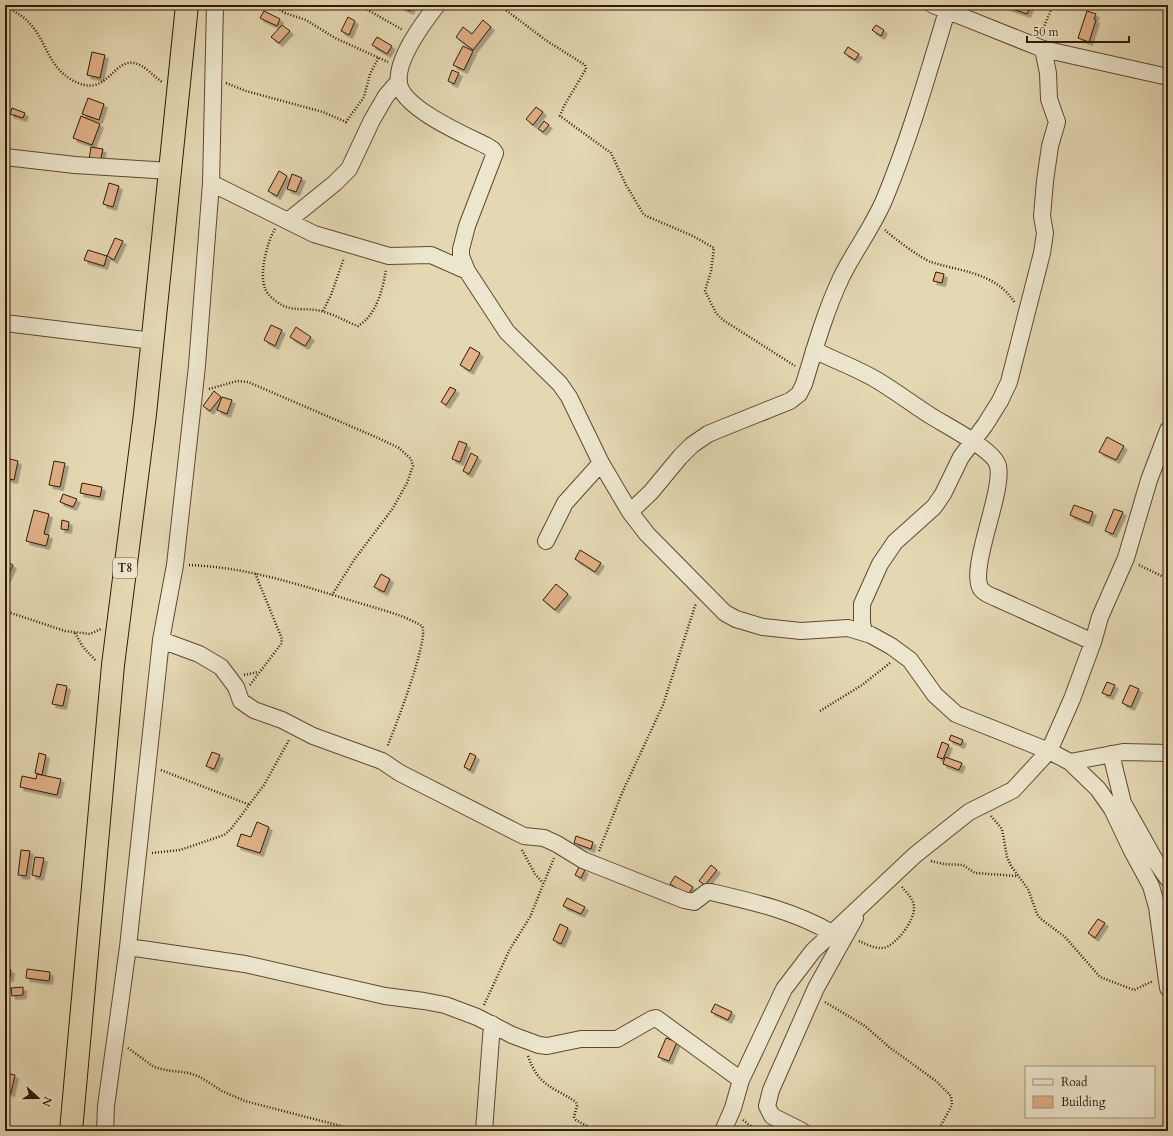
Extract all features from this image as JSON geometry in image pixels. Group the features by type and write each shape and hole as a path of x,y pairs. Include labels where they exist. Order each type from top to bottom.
{"highway":[{"name":"T8","path":"71,1131 113,666 145,414 187,5"}],"street":[{"path":"105,1131 106,1106 128,947 138,861 161,640 175,564 194,394 211,183 215,5"},
{"path":"287,220 335,183 349,169 372,120 399,75 415,38 436,5"},
{"path":"630,512 651,492 692,445 708,434 790,400 799,394 808,374 814,350 827,312 841,279 876,218 904,147 940,8 1039,48 1168,77"},
{"path":"864,632 862,623 862,604 880,564 895,542 934,507 943,494 961,457 974,442 1000,401 1009,382 1026,321 1046,233 1042,216 1044,195 1050,146 1057,122 1049,99 1048,73 1039,48"},
{"path":"399,75 402,91 412,104 425,114 487,146 495,153 467,226 461,256 466,271 507,332 560,384 569,396 601,463 630,512 647,534 701,590 725,613 736,620 762,627 801,631 848,628 864,632 910,660 935,695 956,714 1049,751 1070,762 1098,789 1112,809 1132,851 1148,879 1157,907 1166,962 1168,988"},
{"path":"5,157 75,165 170,171"},
{"path":"211,183 314,234 389,256 431,255 466,271"},
{"path":"5,323 153,341"},
{"path":"814,350 874,379 931,417 974,442 996,460 998,466 997,490 986,532 979,573 979,584 982,589 996,598 1093,642"},
{"path":"802,1131 772,1116 767,1106 771,1090 839,934 862,906 915,855 970,812 1013,790 1049,751 1072,699 1093,642 1100,617 1126,558 1149,480 1168,430"},
{"path":"546,542 565,503 601,463"},
{"path":"161,640 199,654 221,667 232,680 241,701 254,710 333,744 382,761 400,773 524,836 544,838 583,860 684,900 694,902 707,892 711,892 777,908 806,918 839,934"},
{"path":"1070,762 1123,752 1168,753"},
{"path":"1111,754 1123,803 1156,862 1168,879"},
{"path":"723,1131 733,1108 741,1080 784,989 813,951 839,934"},
{"path":"128,947 245,964 385,996 445,1005 477,1017 522,1040 539,1045 547,1046 581,1039 612,1040 620,1038 656,1018 741,1080"},
{"path":"484,1131 492,1024"}],"path":[{"path":"272,5 285,13 306,20 335,38 380,57 399,75"},
{"path":"359,5 415,38"},
{"path":"499,5 547,41 585,65 586,69 564,106 560,116 611,153 626,185 644,215 693,236 714,248 711,271 705,292 716,313 770,351 808,374"},
{"path":"1039,48 1053,5"},
{"path":"5,7 21,15 33,27 50,58 71,80 81,84 96,85 110,77 124,65 133,63 144,68 178,92"},
{"path":"213,77 246,90 323,112 346,122 364,97 370,74 380,57"},
{"path":"876,218 891,236 926,259 974,272 988,278 1000,286 1010,295 1026,321"},
{"path":"287,220 275,229 263,266 264,288 269,295 282,305 323,311 358,326 366,321 384,284 389,256"},
{"path":"323,311 340,272 348,244"},
{"path":"194,394 237,381 248,382 378,438 399,448 411,459 413,466 411,472 393,508 354,560 332,595"},
{"path":"1126,558 1168,579"},
{"path":"175,564 209,566 278,577 388,612 424,627 416,668 382,761"},
{"path":"241,701 254,677 281,644 282,639 255,573"},
{"path":"594,864 604,834 663,705 701,590"},
{"path":"5,610 75,632 90,634 118,622"},
{"path":"75,632 83,647 98,663 105,668 113,666"},
{"path":"820,711 862,685 902,654"},
{"path":"138,861 154,852 180,850 224,835 231,829 264,785 282,751 298,728"},
{"path":"148,765 250,805"},
{"path":"983,806 1002,829 1007,857 1017,876 1028,889 1037,914 1041,919 1065,937 1100,977 1134,990 1154,981 1166,962"},
{"path":"516,832 523,852 535,874 543,883"},
{"path":"477,1017 510,949 530,917 552,863 557,844"},
{"path":"915,855 940,864 963,865 975,873 1017,876"},
{"path":"839,934 878,948 891,945 901,936 913,916 914,907 908,894 893,877"},
{"path":"816,988 828,1006 865,1026 889,1047 936,1081 951,1096 952,1105 938,1131"},
{"path":"522,1040 531,1065 537,1074 550,1088 576,1102 578,1106 574,1117 576,1120 596,1131"},
{"path":"115,1042 133,1051 154,1067 189,1073 200,1077 222,1091 245,1101 360,1131"}],"building":[{"path":"402,5 413,5 410,11 401,7"},
{"path":"1001,5 1031,5 1027,14"},
{"path":"264,11 280,19 277,26 260,18"},
{"path":"1087,11 1096,14 1094,19 1096,20 1089,42 1078,38"},
{"path":"348,17 355,21 349,35 341,31"},
{"path":"483,20 491,27 473,50 456,37 463,27 472,34"},
{"path":"282,25 290,31 279,43 271,37"},
{"path":"876,25 884,30 881,36 872,30"},
{"path":"377,37 392,46 387,54 372,45"},
{"path":"463,46 473,51 464,70 453,65"},
{"path":"848,47 859,54 855,60 844,53"},
{"path":"92,52 105,55 100,78 87,75"},
{"path":"452,70 459,73 454,84 448,81"},
{"path":"88,98 104,104 99,120 82,114"},
{"path":"536,107 543,112 533,125 526,119"},
{"path":"12,108 25,113 23,118 10,114"},
{"path":"81,116 100,124 92,145 73,138"},
{"path":"544,121 549,125 543,132 538,129"},
{"path":"91,147 103,149 100,162 89,160"},
{"path":"279,171 287,176 277,196 268,191"},
{"path":"292,174 302,178 296,192 287,189"},
{"path":"109,183 119,186 113,207 103,204"},
{"path":"115,238 123,241 114,260 107,256"},
{"path":"88,250 107,256 104,266 84,260"},
{"path":"936,272 944,274 942,283 933,281"},
{"path":"271,325 282,330 275,346 264,340"},
{"path":"296,327 311,337 305,346 290,337"},
{"path":"470,347 480,353 470,371 460,365"},
{"path":"450,387 456,390 446,405 441,402"},
{"path":"214,391 221,397 210,411 203,406"},
{"path":"222,397 232,400 227,414 217,410"},
{"path":"1107,437 1124,446 1116,460 1099,452"},
{"path":"459,441 467,444 460,462 452,459"},
{"path":"471,453 478,457 469,474 463,471"},
{"path":"6,458 18,461 14,480 5,478"},
{"path":"54,461 65,463 60,487 49,485"},
{"path":"82,483 102,487 100,497 80,493"},
{"path":"63,494 77,499 73,507 60,502"},
{"path":"1074,505 1093,512 1089,523 1070,515"},
{"path":"1114,509 1123,512 1113,534 1105,531"},
{"path":"34,510 49,514 44,534 49,535 46,546 26,541"},
{"path":"62,520 69,522 68,530 61,529"},
{"path":"580,550 601,563 595,572 575,559"},
{"path":"6,561 13,565 6,580 5,579"},
{"path":"381,574 390,579 384,592 374,587"},
{"path":"556,584 568,594 555,610 543,600"},
{"path":"1107,682 1115,685 1110,696 1102,693"},
{"path":"57,684 67,686 63,706 52,704"},
{"path":"1130,685 1139,689 1131,707 1122,703"},
{"path":"951,735 963,740 961,745 949,740"},
{"path":"942,742 949,745 943,759 937,757"},
{"path":"212,752 220,755 214,769 206,766"},
{"path":"39,753 46,755 42,775 35,773"},
{"path":"470,753 476,756 470,770 464,767"},
{"path":"945,757 962,763 959,770 943,764"},
{"path":"37,774 61,779 57,795 20,787 22,776 36,779"},
{"path":"257,822 269,827 260,853 237,846 241,834 251,837"},
{"path":"576,836 593,842 591,849 574,843"},
{"path":"21,850 30,851 26,876 18,875"},
{"path":"35,857 44,858 40,877 32,875"},
{"path":"711,865 717,870 705,885 699,881"},
{"path":"579,867 585,870 581,878 575,875"},
{"path":"675,876 693,887 688,895 670,884"},
{"path":"567,898 585,907 581,914 563,906"},
{"path":"1098,919 1105,923 1095,938 1088,933"},
{"path":"560,924 568,928 561,944 553,940"},
{"path":"5,969 11,970 10,978 5,977"},
{"path":"27,969 50,972 49,981 26,978"},
{"path":"23,987 23,995 12,996 11,988"},
{"path":"715,1004 732,1012 728,1020 711,1012"},
{"path":"666,1038 677,1042 669,1061 658,1057"},
{"path":"6,1073 15,1075 11,1093 5,1092"}]}
